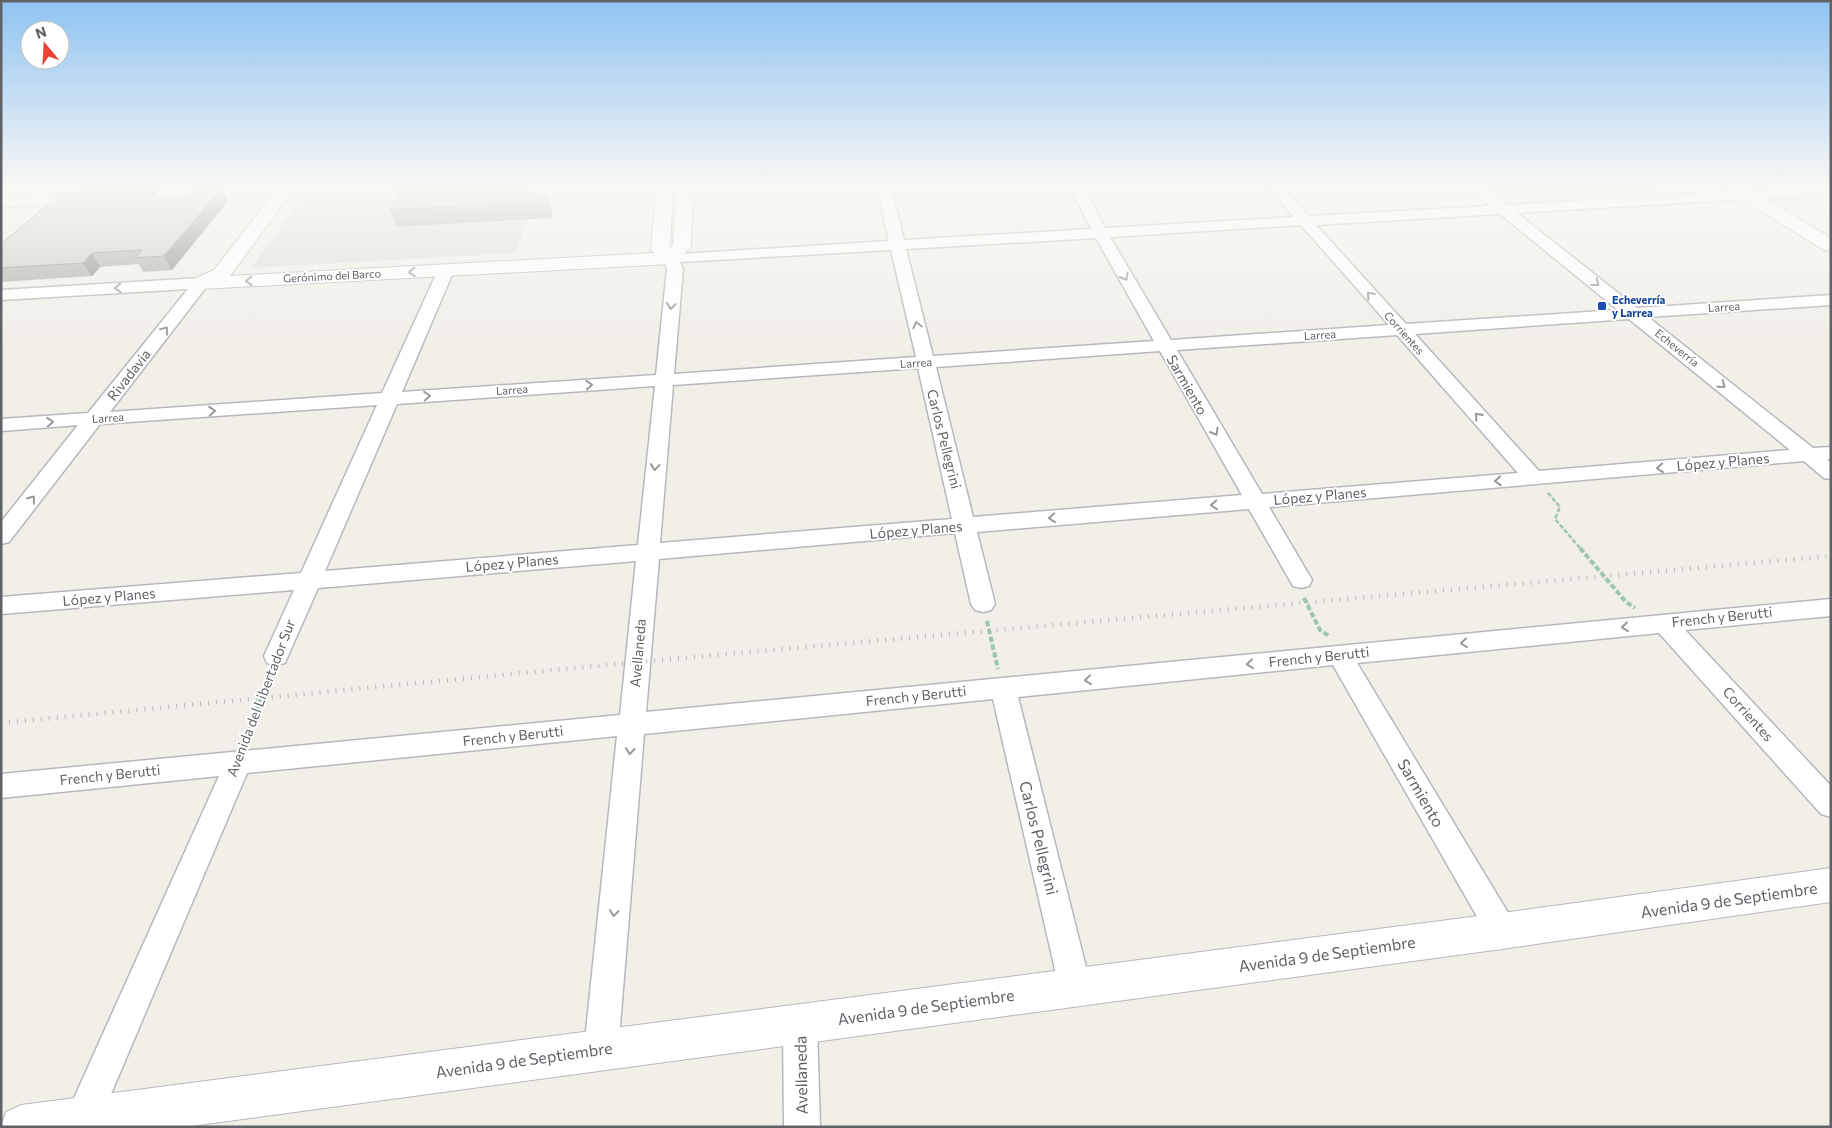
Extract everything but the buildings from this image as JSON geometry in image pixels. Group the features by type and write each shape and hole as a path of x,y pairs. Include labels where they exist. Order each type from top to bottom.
{"main road":[{"name":"Rivadavia","path":"226,240 200,274 202,283 221,274 247,240"},
{"name":"Avellaneda","path":"661,240 660,249 670,258"},
{"path":"670,258 682,246 682,240"},
{"name":"Gerónimo del Barco","path":"202,283 670,258"},
{"name":"Avenida 9 de Septiembre","path":"21,1127 80,1123 601,1050 1502,931 1831,885"}],"street":[{"name":"Carlos Pellegrini","path":"896,240 983,604"},
{"name":"Gerónimo del Barco","path":"670,258 971,240"},
{"name":"Sarmiento","path":"1104,240 1301,580"},
{"name":"Corrientes","path":"1321,240 1534,478"},
{"name":"Echeverría","path":"1542,240 1831,473"},
{"name":"Avellaneda","path":"601,1050 675,268 670,258"},
{"name":"Avenida del Libertador Sur","path":"276,656 446,270"},
{"name":"Gerónimo del Barco","path":"1,295 202,283"},
{"name":"Rivadavia","path":"1,537 202,283"},
{"name":"Larrea","path":"1,425 1831,300"},
{"name":"López y Planes","path":"1,606 1831,453"},
{"name":"French y Berutti","path":"1,786 1831,607"},
{"name":"Corrientes","path":"1662,623 1831,805"},
{"name":"Sarmiento","path":"1340,655 1502,931"},
{"name":"Carlos Pellegrini","path":"1003,688 1076,987"},
{"name":"Avenida del Libertador Sur","path":"80,1123 238,763"},
{"name":"Avellaneda","path":"800,1024 802,1127"}],"path":[{"path":"1534,478 1560,507 1555,519 1613,588 1626,602 1662,623"},
{"path":"1301,580 1306,589 1302,594 1320,630 1330,636 1340,655"},
{"path":"983,604 1003,688"},
{"name":"Avenida del Libertador Sur","path":"238,763 263,698 276,656"}],"shaded area":[{"path":"272,240 520,240 516,253 251,268"}],"railway":[{"path":"1,723 637,662 1831,556"}],"place":[{"name":"Echeverría y Larrea","path":"1602,306"}]}
